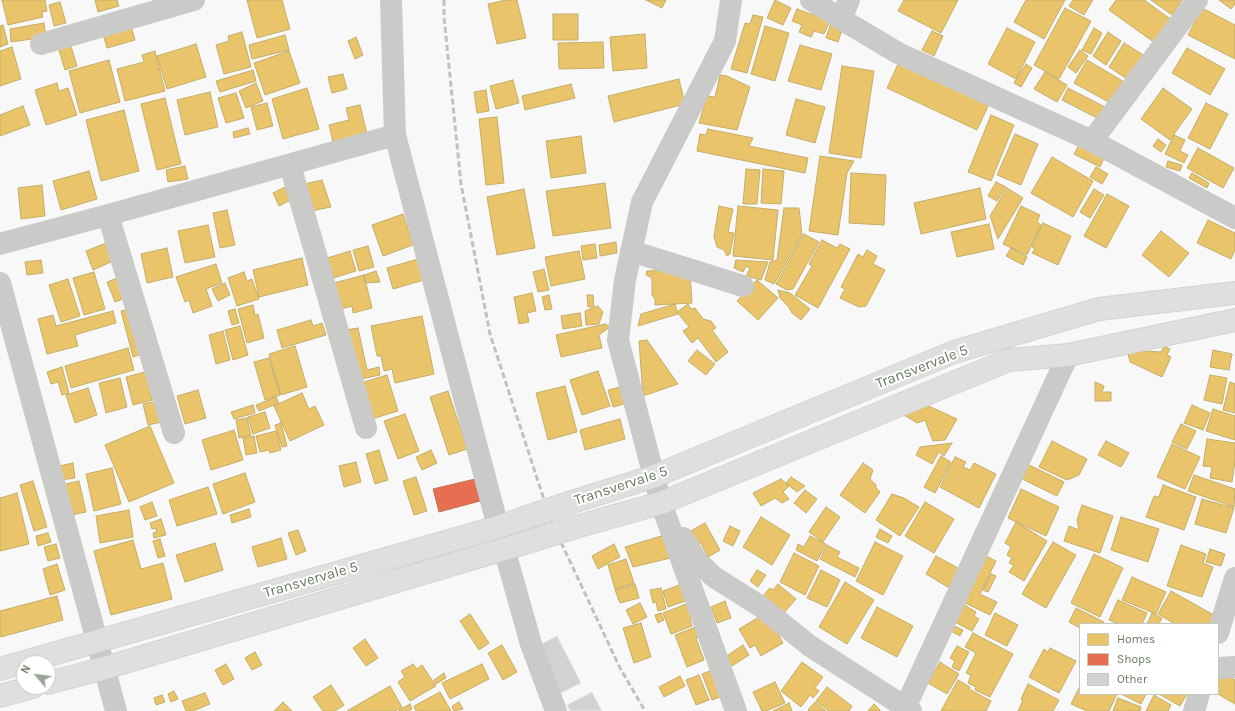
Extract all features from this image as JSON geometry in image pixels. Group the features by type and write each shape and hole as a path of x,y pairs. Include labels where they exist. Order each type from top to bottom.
{"main road":[{"name":"Transvervale 5","path":"0,669 498,527 654,476 954,352 1099,309 1235,293"},
{"name":"Transvervale 5","path":"56,681 105,668 661,502 1009,360 1068,355 1235,320"},
{"path":"0,696 16,692"}],"street":[{"path":"40,44 194,0"},
{"path":"391,0 395,135 498,527 532,644 556,711"},
{"path":"731,0 725,41 642,202 625,280 618,340 661,502 736,711"},
{"path":"811,0 845,10 898,53 1092,141 1235,218"},
{"path":"1092,141 1197,0"},
{"path":"0,244 395,135"},
{"path":"290,165 366,428"},
{"path":"108,215 174,433"},
{"path":"632,251 743,286"},
{"path":"0,283 116,711"},
{"path":"661,502 698,562 714,577 760,606 810,646 908,709 1068,355"},
{"path":"1219,631 1235,578"},
{"path":"1219,668 1235,667"},
{"path":"1194,711 1199,695"}],"building: Homes":[{"path":"2,0 45,0 47,11 42,12 43,17 8,25"},
{"path":"95,0 117,0 119,6 98,12"},
{"path":"247,0 282,0 290,29 257,38"},
{"path":"506,0 517,0 526,38 497,44 488,4"},
{"path":"646,0 666,0 662,8"},
{"path":"775,0 791,8 783,25 767,18"},
{"path":"904,0 958,0 941,33 898,11"},
{"path":"1026,0 1065,0 1044,39 1014,22"},
{"path":"1073,0 1093,0 1084,15 1069,6"},
{"path":"1116,0 1144,0 1172,20 1155,43 1109,10"},
{"path":"1151,0 1182,0 1172,15"},
{"path":"1219,0 1235,0 1235,4 1231,9"},
{"path":"60,2 66,23 54,26 49,5"},
{"path":"1065,8 1091,21 1059,79 1034,65"},
{"path":"1202,8 1235,25 1235,59 1188,35"},
{"path":"797,9 830,21 824,34 814,31 811,37 799,32 802,25 792,21"},
{"path":"553,14 578,14 578,40 553,40"},
{"path":"753,15 763,17 747,73 731,69 745,23 750,24"},
{"path":"44,23 46,37 11,42 10,29"},
{"path":"831,23 843,27 838,42 826,38"},
{"path":"3,25 8,44 0,47 0,26"},
{"path":"131,26 135,40 107,48 103,34"},
{"path":"765,26 789,33 775,81 751,74"},
{"path":"1007,28 1035,42 1016,79 988,64"},
{"path":"1094,28 1102,33 1091,54 1082,50"},
{"path":"932,31 943,36 934,56 922,50"},
{"path":"242,32 251,67 224,74 216,45 229,41 228,36"},
{"path":"1108,32 1121,41 1106,65 1093,56"},
{"path":"645,34 647,68 613,71 610,37"},
{"path":"285,35 289,50 252,59 249,45"},
{"path":"356,37 363,55 355,59 348,41"},
{"path":"603,42 604,68 559,69 558,43"},
{"path":"70,43 77,66 65,70 58,47"},
{"path":"1124,43 1145,56 1130,81 1109,67"},
{"path":"196,44 206,77 167,89 157,56"},
{"path":"800,45 832,54 821,90 788,81"},
{"path":"12,47 21,79 0,86 0,51"},
{"path":"1187,48 1225,69 1210,95 1172,73"},
{"path":"1080,50 1088,56 1076,73 1068,67"},
{"path":"155,51 165,91 125,101 117,69 144,62 142,55"},
{"path":"289,51 300,83 265,95 254,63"},
{"path":"109,60 120,102 80,113 69,71"},
{"path":"1087,60 1126,83 1114,105 1074,83"},
{"path":"899,62 989,104 977,130 887,88"},
{"path":"1026,64 1032,68 1021,87 1014,83"},
{"path":"842,66 874,71 861,158 829,153"},
{"path":"253,70 256,81 220,92 216,81"},
{"path":"1045,72 1067,85 1057,102 1034,89"},
{"path":"343,74 347,89 332,93 328,77"},
{"path":"720,75 727,76 750,87 737,130 699,123 707,96 715,97"},
{"path":"679,79 685,104 614,122 608,96"},
{"path":"513,80 519,103 496,109 490,86"},
{"path":"57,83 59,91 68,88 77,115 46,125 35,90"},
{"path":"256,83 263,101 246,108 239,91"},
{"path":"571,84 575,98 525,110 522,96"},
{"path":"307,88 319,129 283,139 272,99"},
{"path":"1068,88 1105,107 1099,119 1062,100"},
{"path":"1163,88 1192,109 1170,140 1141,119"},
{"path":"486,90 489,111 477,113 474,92"},
{"path":"210,92 218,127 185,135 177,100"},
{"path":"236,93 244,118 226,123 218,98"},
{"path":"165,98 181,164 157,170 141,104"},
{"path":"796,99 825,107 815,143 786,135"},
{"path":"267,103 273,126 257,130 251,107"},
{"path":"1206,103 1228,114 1210,149 1188,138"},
{"path":"360,105 367,134 333,142 329,125 349,120 346,108"},
{"path":"23,106 30,125 0,136 0,115"},
{"path":"124,110 139,171 101,181 86,120"},
{"path":"991,115 1014,125 991,181 968,172"},
{"path":"497,117 504,183 486,185 479,119"},
{"path":"248,128 250,134 234,138 233,132"},
{"path":"708,129 753,138 749,146 808,158 805,173 697,151 700,134 706,135"},
{"path":"1015,134 1038,144 1021,185 997,175"},
{"path":"1174,135 1185,140 1180,151 1188,155 1184,163 1165,154"},
{"path":"581,136 586,173 551,178 546,141"},
{"path":"1158,139 1166,145 1161,152 1153,146"},
{"path":"1080,143 1105,156 1100,167 1074,154"},
{"path":"1198,148 1234,168 1223,188 1187,168"},
{"path":"820,156 854,161 847,173 838,235 809,231"},
{"path":"1052,157 1093,181 1073,217 1031,193"},
{"path":"1168,161 1182,165 1180,171 1166,167"},
{"path":"185,166 188,179 168,182 166,170"},
{"path":"1096,167 1108,174 1102,184 1090,177"},
{"path":"746,169 760,170 757,204 743,204"},
{"path":"763,169 784,171 781,204 761,203"},
{"path":"89,171 97,199 61,210 53,181"},
{"path":"851,173 886,175 884,225 849,223"},
{"path":"1192,173 1209,183 1207,188 1189,178"},
{"path":"322,180 331,207 311,211 304,184"},
{"path":"996,182 1006,187 997,201 988,196"},
{"path":"605,183 611,228 553,236 546,191"},
{"path":"42,185 45,216 21,219 18,188"},
{"path":"287,186 293,199 279,206 273,193"},
{"path":"980,188 986,219 921,234 914,203"},
{"path":"1007,188 1023,198 998,239 990,216"},
{"path":"524,189 535,248 497,255 487,197"},
{"path":"1094,189 1104,195 1090,218 1080,212"},
{"path":"1107,194 1129,206 1106,248 1084,236"},
{"path":"719,206 733,209 728,232 734,233 730,254 727,256 724,250 717,247 714,236"},
{"path":"738,206 778,210 773,260 733,256"},
{"path":"1021,206 1040,215 1037,222 1041,225 1027,255 1003,244"},
{"path":"784,208 799,208 802,235 774,284 765,280 770,262 777,260"},
{"path":"227,210 235,245 220,248 213,213"},
{"path":"403,214 413,245 383,256 372,225"},
{"path":"1208,220 1235,233 1235,250 1231,259 1197,243"},
{"path":"1043,223 1071,236 1058,265 1032,253 1035,249 1032,247"},
{"path":"989,224 994,249 957,257 951,232"},
{"path":"208,225 215,257 185,263 178,231"},
{"path":"1161,231 1189,253 1169,277 1142,255"},
{"path":"804,234 819,242 793,289 787,290 776,284"},
{"path":"822,240 837,248 840,244 850,249 818,308 795,295 812,266 809,264"},
{"path":"616,242 617,253 600,256 599,245"},
{"path":"106,243 113,261 93,270 86,251"},
{"path":"595,244 597,258 583,260 581,246"},
{"path":"368,246 374,267 359,271 353,250"},
{"path":"167,248 173,277 147,283 141,254"},
{"path":"1011,248 1027,257 1023,265 1006,256"},
{"path":"867,250 877,256 873,264 885,270 866,306 859,307 840,298 845,289 841,287 858,254 863,257"},
{"path":"350,251 356,271 330,279 324,259"},
{"path":"579,251 585,279 551,286 545,257"},
{"path":"302,258 308,285 259,297 253,270"},
{"path":"418,259 424,280 393,289 387,268"},
{"path":"41,260 43,273 27,275 25,262"},
{"path":"736,260 768,262 761,280 746,276 750,268 746,266 743,272 734,268"},
{"path":"216,264 222,283 206,289 212,306 193,313 189,300 185,302 176,277"},
{"path":"544,269 549,290 538,292 533,272"},
{"path":"681,270 690,273 692,303 655,305 655,299 652,295 652,278 646,275 647,271"},
{"path":"376,271 380,282 365,283 364,275"},
{"path":"94,272 105,309 84,315 73,278"},
{"path":"244,272 247,281 252,279 259,299 237,306 228,278"},
{"path":"364,275 372,308 353,313 352,306 341,309 334,283"},
{"path":"120,277 128,297 115,302 107,282"},
{"path":"68,279 80,316 61,322 49,285"},
{"path":"757,280 778,298 758,320 737,301"},
{"path":"225,283 230,295 218,301 212,289"},
{"path":"778,290 790,293 810,309 801,320 792,313 788,306 780,298"},
{"path":"532,293 536,311 527,313 529,322 519,324 514,297"},
{"path":"549,295 552,309 545,310 542,297"},
{"path":"587,295 593,295 594,307 588,307"},
{"path":"675,304 678,314 638,326 641,314"},
{"path":"688,304 691,309 695,308 703,319 711,321 716,328 712,330 728,352 716,362 698,338 692,343 683,331 689,327 677,312"},
{"path":"253,305 255,315 258,314 264,338 247,343 238,309"},
{"path":"598,306 603,312 599,324 586,325 585,311"},
{"path":"133,308 146,353 133,357 121,311"},
{"path":"235,309 239,323 232,325 228,311"},
{"path":"113,311 116,323 75,335 78,346 47,354 38,319 53,315 56,326"},
{"path":"580,313 582,326 563,329 561,316"},
{"path":"422,316 434,374 395,383 392,369 384,371 381,356 377,356 371,326"},
{"path":"311,320 313,326 322,323 326,335 282,348 277,330"},
{"path":"605,324 610,327 599,335 602,348 561,357 556,335"},
{"path":"240,326 248,355 233,360 225,330"},
{"path":"358,328 367,370 379,367 380,375 356,380 345,330"},
{"path":"223,331 230,360 216,364 209,335"},
{"path":"647,340 678,384 643,396 639,341"},
{"path":"295,346 307,387 281,395 269,354"},
{"path":"1164,346 1170,349 1167,355 1171,357 1162,377 1130,362 1127,350 1161,352"},
{"path":"128,348 134,370 71,388 65,366"},
{"path":"697,350 715,364 706,375 688,361"},
{"path":"1213,350 1232,354 1229,370 1210,367"},
{"path":"269,358 280,395 265,400 254,362"},
{"path":"62,367 69,393 62,395 58,382 51,384 47,372"},
{"path":"598,371 610,406 582,415 570,380"},
{"path":"145,372 152,400 133,405 126,377"},
{"path":"387,375 398,411 372,419 361,383"},
{"path":"1210,375 1227,378 1222,404 1204,400"},
{"path":"120,378 127,407 106,413 99,383"},
{"path":"1095,382 1104,386 1102,392 1111,392 1111,401 1095,401"},
{"path":"1230,382 1235,384 1235,413 1223,410"},
{"path":"565,386 577,432 548,440 536,393"},
{"path":"620,387 624,404 613,407 608,390"},
{"path":"88,388 97,415 75,423 66,395"},
{"path":"198,390 206,418 185,424 177,396"},
{"path":"448,391 467,449 449,455 430,397"},
{"path":"302,393 309,409 315,406 324,425 290,441 274,406"},
{"path":"276,397 279,403 259,411 256,405"},
{"path":"161,400 166,421 148,425 143,404"},
{"path":"920,402 957,419 945,440 933,441 925,420 917,423 904,415"},
{"path":"253,405 255,413 234,419 231,412"},
{"path":"1192,405 1210,413 1203,430 1184,423"},
{"path":"1213,409 1235,416 1235,440 1206,431"},
{"path":"265,412 270,428 253,434 248,417"},
{"path":"405,414 419,451 398,459 384,421"},
{"path":"247,418 251,435 239,438 236,420"},
{"path":"620,419 625,439 585,450 580,430"},
{"path":"281,423 287,446 282,447 275,425"},
{"path":"1181,424 1196,431 1187,449 1172,442"},
{"path":"150,426 174,483 129,502 105,445"},
{"path":"234,430 243,460 211,470 202,440"},
{"path":"276,431 281,450 270,453 269,450 260,452 256,436"},
{"path":"254,436 257,453 246,455 243,438"},
{"path":"1207,439 1235,443 1235,461 1232,482 1210,478 1212,467 1203,466"},
{"path":"1052,441 1087,459 1079,475 1067,480 1039,467"},
{"path":"1106,441 1129,453 1121,467 1098,455"},
{"path":"952,443 944,456 939,452 932,464 916,455 920,447"},
{"path":"1172,444 1200,457 1185,489 1157,477"},
{"path":"379,450 388,480 375,484 366,454"},
{"path":"431,450 437,463 422,470 416,457"},
{"path":"941,456 951,462 935,493 924,487"},
{"path":"955,457 966,462 963,467 970,470 974,463 996,474 979,508 940,487"},
{"path":"1021,461 1064,482 1057,496 1014,475"},
{"path":"356,462 361,482 344,487 339,466"},
{"path":"73,463 75,478 61,480 59,466"},
{"path":"863,463 873,470 870,479 880,492 865,513 840,495"},
{"path":"112,468 121,504 94,511 86,474"},
{"path":"245,473 255,502 223,514 213,484"},
{"path":"1194,475 1235,489 1234,507 1188,491"},
{"path":"416,477 427,511 414,515 403,481"},
{"path":"791,477 805,486 797,492 786,483"},
{"path":"781,479 789,486 783,492 789,499 782,503 775,498 761,506 753,493"},
{"path":"33,481 47,527 34,531 20,485"},
{"path":"79,481 86,512 67,516 61,485"},
{"path":"1163,485 1196,497 1184,530 1146,517 1154,496 1159,497"},
{"path":"208,487 217,514 177,526 169,500"},
{"path":"1021,489 1059,507 1046,536 1008,518"},
{"path":"805,490 817,499 806,513 794,503"},
{"path":"17,493 29,544 0,551 0,498"},
{"path":"892,494 904,498 919,507 900,536 876,520"},
{"path":"1202,499 1234,508 1226,533 1195,524"},
{"path":"152,502 157,516 145,520 140,507"},
{"path":"925,502 954,519 934,553 905,536"},
{"path":"1082,505 1113,516 1100,553 1064,541 1069,526 1079,530 1077,520"},
{"path":"826,507 840,517 823,542 809,532"},
{"path":"249,509 251,517 232,523 230,515"},
{"path":"129,510 133,537 100,543 96,516"},
{"path":"761,517 790,535 772,565 743,547"},
{"path":"1121,517 1159,529 1148,562 1111,550"},
{"path":"161,519 166,535 154,538 153,533 157,532 155,528 152,529 150,523"},
{"path":"1016,522 1047,541 1024,581 1009,572 1014,565 1009,563 1012,558 1007,555 1011,547 1005,543"},
{"path":"705,523 720,550 708,557 701,543 693,544 687,533"},
{"path":"730,526 740,531 733,546 723,541"},
{"path":"880,529 892,536 888,543 876,537"},
{"path":"298,530 306,551 296,555 288,533"},
{"path":"48,533 51,542 38,546 36,536"},
{"path":"671,533 679,556 633,567 625,547"},
{"path":"810,536 826,544 817,561 796,550 798,544 804,547"},
{"path":"281,538 287,559 258,567 252,547"},
{"path":"160,539 165,556 158,558 153,541"},
{"path":"133,540 141,569 163,563 172,599 111,615 94,551"},
{"path":"875,542 903,556 883,595 856,581"},
{"path":"1053,542 1076,555 1046,608 1022,594"},
{"path":"215,543 223,570 185,582 176,555"},
{"path":"56,544 60,558 48,561 44,547"},
{"path":"614,544 620,557 598,569 592,556"},
{"path":"827,545 840,552 837,557 859,568 855,577 820,559"},
{"path":"1181,545 1206,554 1203,563 1213,567 1202,597 1167,586"},
{"path":"1210,549 1225,554 1221,566 1206,562"},
{"path":"794,553 819,566 805,595 780,582"},
{"path":"1094,554 1123,568 1100,617 1071,603"},
{"path":"936,556 967,573 956,592 926,574"},
{"path":"986,556 996,561 980,594 997,602 990,615 963,602"},
{"path":"626,559 634,583 615,589 608,565"},
{"path":"57,564 65,590 50,595 43,569"},
{"path":"757,570 766,575 758,587 750,581"},
{"path":"821,570 840,580 827,607 807,598"},
{"path":"991,574 996,576 988,592 983,590"},
{"path":"1132,577 1166,592 1156,614 1122,600"},
{"path":"845,582 874,600 847,644 819,627"},
{"path":"685,583 691,599 668,607 663,591"},
{"path":"635,584 639,598 620,603 615,590"},
{"path":"778,584 796,599 782,615 762,597 770,588 773,590"},
{"path":"661,588 666,609 658,611 656,602 653,603 650,590"},
{"path":"1171,591 1221,619 1219,623 1173,623 1158,614"},
{"path":"57,596 63,620 1,637 0,611"},
{"path":"1118,600 1147,613 1142,623 1116,623 1109,620"},
{"path":"694,601 699,616 690,619 692,626 671,634 663,613"},
{"path":"725,601 731,618 717,623 711,607"},
{"path":"640,603 647,617 633,624 626,610"},
{"path":"961,603 976,612 974,616 979,619 972,631 951,620"},
{"path":"877,607 913,626 897,657 861,638"},
{"path":"1076,608 1104,622 1079,623 1079,627 1069,622"},
{"path":"661,613 664,620 658,623 655,615"},
{"path":"766,613 783,643 761,656 755,645 750,648 739,629"},
{"path":"995,613 1018,625 1007,646 985,635"},
{"path":"1152,613 1162,618 1160,623 1147,623"},
{"path":"470,614 489,643 479,650 460,621"},
{"path":"641,623 651,657 634,663 623,628"},
{"path":"952,625 963,630 960,636 949,630"},
{"path":"698,626 701,636 696,638 704,660 687,667 675,635"},
{"path":"973,633 1013,654 990,697 975,690 976,687 968,683 971,675 966,673 976,653 965,647"},
{"path":"365,639 378,658 366,666 353,648"},
{"path":"502,645 517,672 503,680 488,653"},
{"path":"743,645 749,655 732,666 725,657"},
{"path":"957,646 969,652 959,671 952,667 955,661 950,658"},
{"path":"1050,648 1076,661 1059,693 1029,677 1044,649 1048,652"},
{"path":"255,652 262,665 252,670 245,658"},
{"path":"802,662 823,677 815,688 819,691 813,698 810,695 801,707 781,691"},
{"path":"940,662 959,674 947,694 928,683"},
{"path":"226,664 234,679 223,685 215,670"},
{"path":"413,664 417,669 422,665 436,686 410,701 398,682 405,677 401,671"},
{"path":"482,664 489,679 450,699 442,683"},
{"path":"715,669 725,695 712,700 702,674"},
{"path":"444,673 446,678 436,684 434,680"},
{"path":"1223,673 1235,680 1235,704 1219,695 1219,680"},
{"path":"699,675 709,700 696,705 686,680"},
{"path":"680,676 685,686 664,697 659,687"},
{"path":"958,680 970,687 969,689 991,701 986,711 941,711"},
{"path":"775,682 785,703 766,711 762,711 753,692"},
{"path":"1028,684 1059,700 1053,711 1018,711 1023,700 1021,699"},
{"path":"331,685 344,705 335,711 323,711 313,697"},
{"path":"390,686 402,707 395,711 347,711"},
{"path":"827,687 852,706 849,711 829,711 816,701"},
{"path":"1079,688 1079,695 1117,695 1109,711 1087,711 1071,704"},
{"path":"174,691 178,699 171,702 168,694"},
{"path":"440,692 451,711 416,711 414,706"},
{"path":"205,693 210,704 193,711 186,711 182,701"},
{"path":"162,695 165,702 156,705 154,698"},
{"path":"1123,695 1146,695 1141,704"},
{"path":"1154,695 1171,705 1168,711 1146,711"},
{"path":"1161,695 1186,695 1180,706"},
{"path":"1118,698 1141,707 1140,711 1113,711"},
{"path":"283,702 292,711 274,711"},
{"path":"459,702 463,709 454,711 452,706"},
{"path":"815,702 826,711 809,711 808,710"},
{"path":"789,703 792,711 773,711"},
{"path":"410,704 412,709 408,711 399,711 399,710"},
{"path":"874,704 880,711 868,711"}],"building: Shops":[{"path":"475,479 480,501 439,512 433,489"}],"building: Other":[{"path":"557,636 581,683 557,695 533,648"},
{"path":"592,692 602,711 570,711 567,705"}],"railway":[{"path":"444,0 444,17 461,184 490,334 551,521 620,668 645,711"}]}
